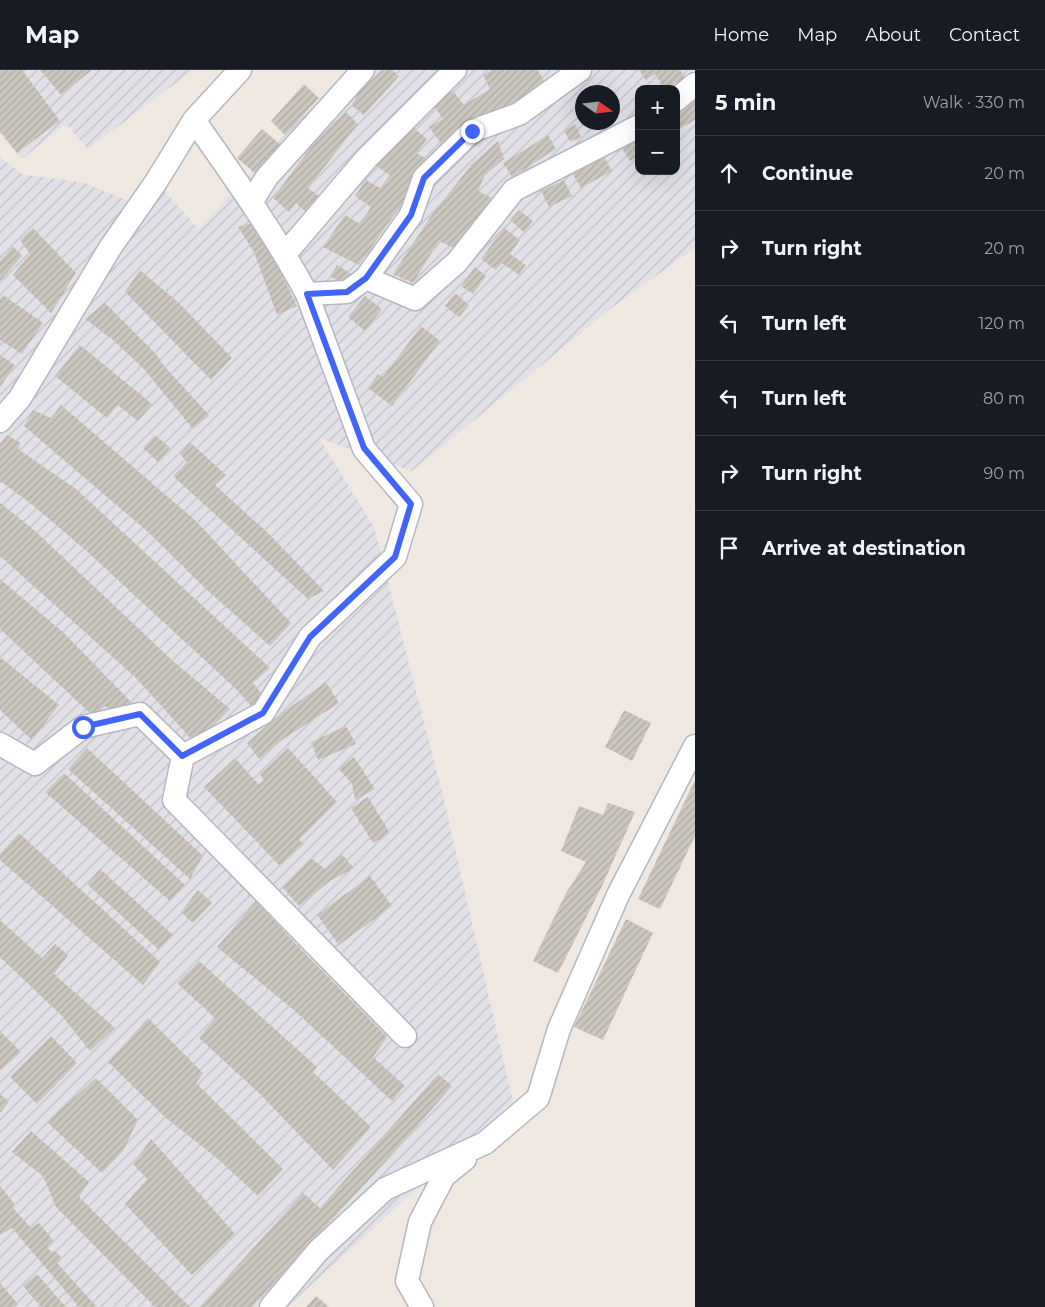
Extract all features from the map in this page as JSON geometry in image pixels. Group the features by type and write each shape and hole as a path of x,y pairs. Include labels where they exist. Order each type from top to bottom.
{"street":[{"path":"0,422 20,398 110,248 156,182 194,120 240,70"},
{"path":"252,201 267,177 363,70"},
{"path":"285,254 366,159 452,70"},
{"path":"307,294 347,292 366,278 411,215 424,178 472,131 519,114 580,70"},
{"path":"680,97 695,84"},
{"path":"182,756 263,713 310,637 395,557 411,504 364,448 307,294 252,201 194,120"},
{"path":"366,278 415,299 457,262 514,190 635,128"},
{"path":"0,744 35,764 83,727 140,714 182,756"},
{"path":"422,1307 407,1281 420,1222 444,1176 538,1098 559,1029 618,895 695,746"},
{"path":"182,756 174,800 406,1036"},
{"path":"271,1307 318,1251 384,1189 485,1142"}],"shaded area":[{"path":"0,70 193,70 88,149 66,124 22,159 0,134"},
{"path":"354,70 695,70 695,248 614,306 412,471 319,438 374,527 443,796 513,1102 287,1307 0,1307 0,157 22,174 85,183 141,206 156,182 199,229 294,125"}],"building":[{"path":"0,70 22,70 60,121 17,153 0,131"},
{"path":"40,70 92,70 61,95"},
{"path":"382,70 392,70 399,76 364,115 352,106 358,93"},
{"path":"492,70 538,70 546,84 536,92 442,145 429,127 443,119 432,103 453,91 464,105 490,89 483,75"},
{"path":"639,70 680,70 685,78 672,85 662,85 655,74 646,80"},
{"path":"304,84 319,98 285,135 271,121"},
{"path":"695,99 695,120 681,128 680,127 680,108"},
{"path":"346,112 358,124 308,188 323,199 308,214 296,203 289,212 273,198 311,147"},
{"path":"575,124 575,130 578,130 581,137 570,142 564,130"},
{"path":"414,128 427,139 417,153 431,162 359,265 323,247 345,215 360,224 371,207 355,196 366,180 380,188 390,175 376,166 399,138"},
{"path":"262,129 282,146 257,175 237,158"},
{"path":"548,135 556,149 512,177 503,163"},
{"path":"635,138 635,158 630,161 621,147"},
{"path":"498,141 504,159 485,175 478,191 492,198 454,248 439,241 413,283 393,274 431,216 471,165"},
{"path":"603,155 612,171 581,188 572,173"},
{"path":"564,180 572,196 549,207 541,191"},
{"path":"519,210 533,221 524,232 510,220"},
{"path":"253,223 268,246 297,306 277,315 254,252 238,227"},
{"path":"33,228 76,273 51,313 13,275 30,254 20,240"},
{"path":"504,228 520,240 510,254 526,265 519,275 502,263 496,270 481,259"},
{"path":"13,246 22,256 0,281 0,261"},
{"path":"337,265 353,275 346,286 330,276"},
{"path":"475,267 486,276 473,294 461,286"},
{"path":"140,270 179,303 232,358 211,380 125,292"},
{"path":"455,293 469,305 459,317 445,306"},
{"path":"3,295 43,323 22,354 0,340 0,299"},
{"path":"365,296 382,309 365,331 348,317"},
{"path":"105,303 156,354 165,367 209,415 193,429 143,368 113,340 85,319"},
{"path":"421,326 440,341 392,406 368,388 378,374 383,377"},
{"path":"80,345 152,404 138,421 118,405 107,418 55,376"},
{"path":"0,355 15,365 0,387"},
{"path":"61,405 196,521 291,623 270,646 207,590 148,532 24,426 33,410 51,418"},
{"path":"7,435 21,443 18,449 76,489 270,668 253,683 264,697 252,707 236,689 81,546 30,503 0,481 0,444"},
{"path":"155,435 170,448 158,462 143,448"},
{"path":"190,442 226,475 215,485 268,533 324,591 308,599 173,476 187,462 180,454"},
{"path":"0,503 33,529 173,661 230,709 211,728 193,741 136,678 0,556"},
{"path":"0,579 65,634 131,702 113,713 105,706 94,717 0,629"},
{"path":"0,657 59,705 32,740 0,710"},
{"path":"326,682 339,703 282,740 259,759 247,743 275,718"},
{"path":"624,710 651,723 632,761 605,747"},
{"path":"346,726 356,744 318,760 311,742"},
{"path":"87,748 203,856 190,879 68,769"},
{"path":"288,748 337,802 299,840 304,844 280,866 204,787 235,758 258,784 264,781 260,774"},
{"path":"354,757 375,789 355,800 352,784 338,768"},
{"path":"64,773 185,885 170,901 45,792"},
{"path":"695,780 695,836 660,909 638,899"},
{"path":"368,797 390,833 373,843 351,808"},
{"path":"608,803 635,812 602,886 558,973 533,961 566,893 586,862 561,851 579,806 603,815"},
{"path":"19,833 160,962 143,985 0,860 0,854"},
{"path":"342,854 354,868 330,881 299,906 283,888 311,858 325,869"},
{"path":"100,869 173,935 159,950 87,884"},
{"path":"370,876 392,906 339,945 317,915"},
{"path":"198,890 212,903 193,923 181,912"},
{"path":"256,901 387,1037 373,1057 405,1086 392,1101 295,1011 217,947"},
{"path":"626,919 653,933 603,1040 574,1027"},
{"path":"0,920 42,958 55,944 68,955 54,974 115,1028 90,1051 62,1016 0,957"},
{"path":"199,961 317,1067 313,1072 371,1127 333,1170 260,1094 199,1038 215,1018 177,983"},
{"path":"148,1018 203,1073 196,1083 283,1169 258,1196 218,1159 167,1119 108,1062"},
{"path":"0,1031 21,1052 1,1070 0,1069"},
{"path":"51,1036 77,1063 37,1104 10,1077"},
{"path":"438,1074 452,1086 389,1158 251,1307 200,1307 303,1193 320,1208"},
{"path":"96,1078 138,1120 123,1151 102,1173 47,1122"},
{"path":"0,1094 9,1102 0,1113"},
{"path":"31,1131 89,1182 79,1197 190,1307 155,1307 56,1207 43,1176 12,1152"},
{"path":"151,1139 235,1234 192,1275 125,1204 147,1179 133,1164"},
{"path":"0,1186 14,1203 12,1207 31,1228 39,1223 53,1240 47,1246 51,1252 55,1251 62,1258 57,1263 97,1307 79,1307 12,1228 0,1235"},
{"path":"37,1274 66,1307 41,1307 23,1286"},
{"path":"0,1283 18,1304 14,1307 0,1307"},
{"path":"316,1296 329,1307 306,1307"}],"route":[{"path":"83,727 140,714 182,756 263,713 310,637 395,557 411,504 364,448 307,294 347,292 366,278 411,215 424,178 472,131"}]}
